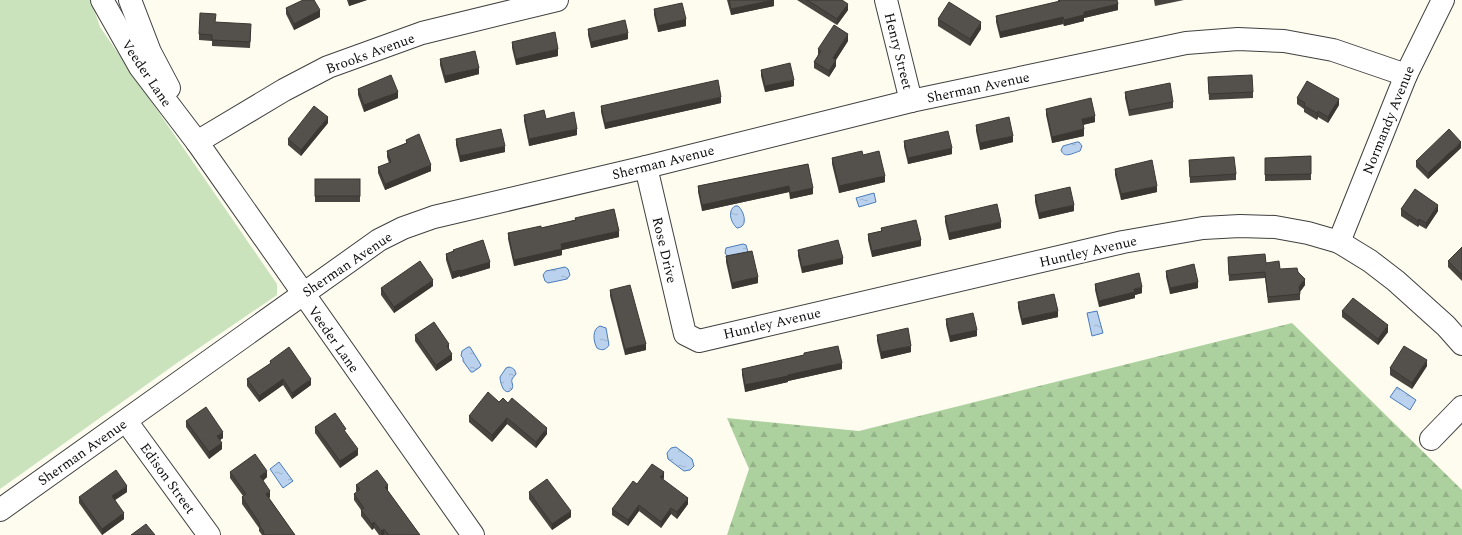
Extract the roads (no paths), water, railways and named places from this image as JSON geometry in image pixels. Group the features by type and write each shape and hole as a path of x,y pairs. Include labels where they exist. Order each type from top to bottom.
{"street":[{"name":"Veeder Lane","path":"102,0 140,67 197,142 473,535"},
{"name":"Veeder Lane","path":"130,0 150,52 197,142"},
{"name":"Brooks Avenue","path":"197,142 284,90 328,67 422,34 557,0"},
{"name":"Henry Street","path":"886,0 911,101"},
{"name":"Normandy Avenue","path":"1339,242 1406,75 1443,0"},
{"name":"Sherman Avenue","path":"0,510 126,421 302,293 379,240 403,228 434,217 646,167 911,101 1186,43 1238,39 1284,41 1333,50 1406,75"},
{"name":"Rose Drive","path":"646,167 684,334"},
{"name":"Huntley Avenue","path":"684,334 699,341 1123,242 1203,228 1240,226 1275,227 1308,233 1339,242 1370,261 1396,281 1446,326 1462,344"},
{"path":"1431,439 1462,407"},
{"name":"Edison Street","path":"126,421 209,535"}],"water":[{"path":"1079,142 1082,146 1080,151 1069,155 1062,153 1061,150 1063,146"},
{"path":"874,193 876,202 859,207 856,198"},
{"path":"735,206 740,208 744,218 743,225 737,228 731,217 731,211"},
{"path":"743,244 746,245 748,252 728,257 725,253 726,248"},
{"path":"565,267 568,269 570,275 567,279 548,283 545,281 543,275 546,271"},
{"path":"1097,311 1103,333 1092,336 1087,313"},
{"path":"600,326 606,328 609,345 604,350 597,348 594,339 594,332"},
{"path":"470,347 481,365 473,372 471,372 461,356 462,351"},
{"path":"509,367 514,369 516,374 512,379 512,389 507,392 503,388 500,377 506,368"},
{"path":"1397,387 1416,400 1410,410 1390,397"},
{"path":"676,447 692,459 694,466 690,470 684,471 668,459 667,453 671,448"},
{"path":"279,462 293,481 283,488 270,469"}]}
